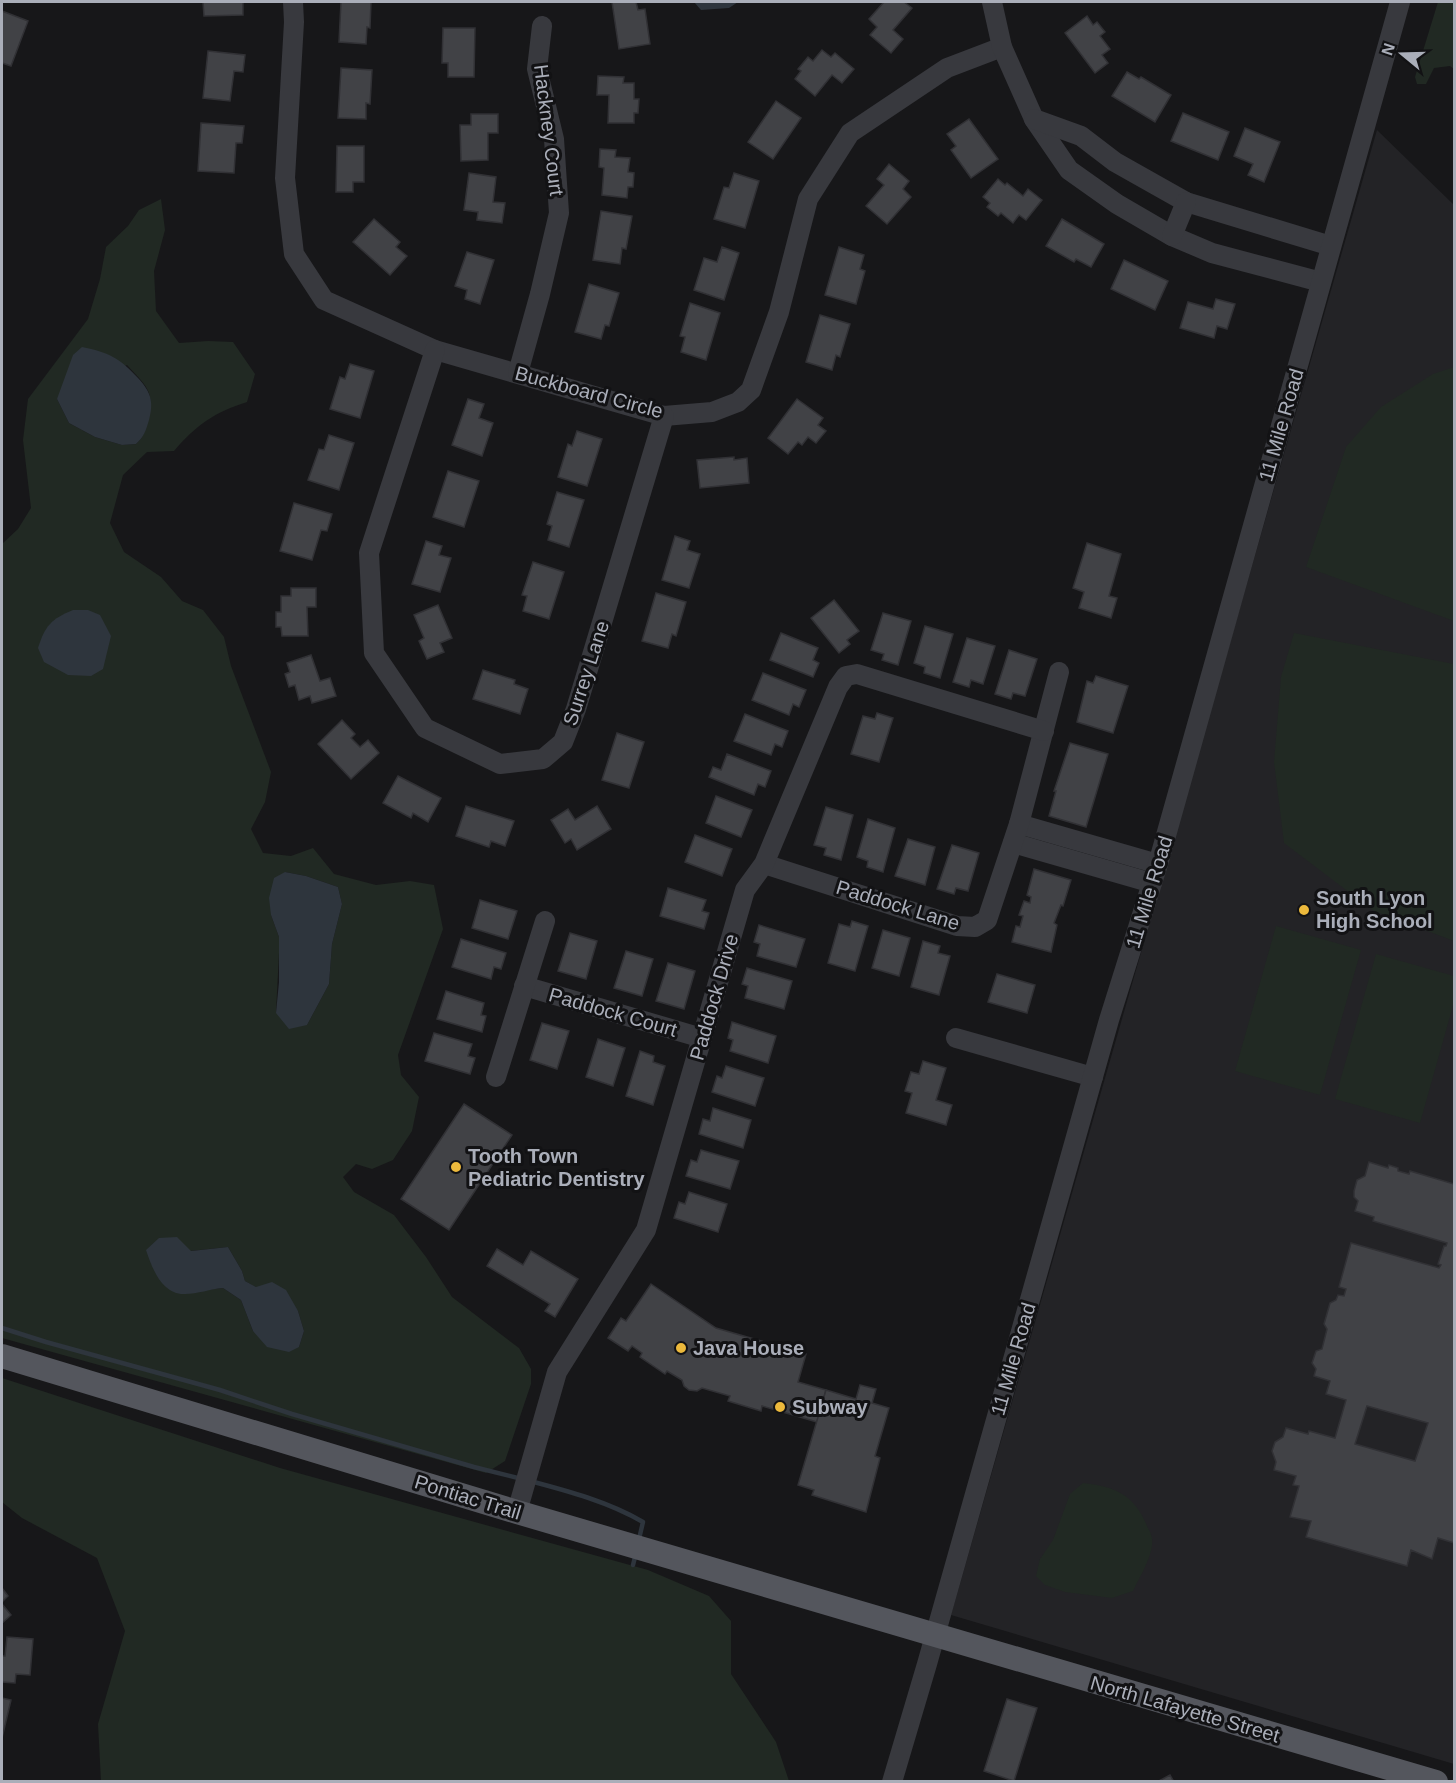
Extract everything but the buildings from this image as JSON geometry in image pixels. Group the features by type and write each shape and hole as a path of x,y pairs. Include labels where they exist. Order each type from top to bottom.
{"main road":[{"name":"Pontiac Trail","path":"2,1356 517,1512 935,1634"},
{"name":"North Lafayette Street","path":"935,1634 1399,1776 1436,1782"}],"street":[{"name":"Buckboard Circle","path":"293,2 294,22 285,178 294,254 324,300 435,350 664,416 712,412 738,402 751,390 778,312 808,199 850,133 947,68 1002,47"},
{"path":"992,2 1002,47 1034,119 1069,170 1117,204 1172,236 1212,253 1321,282"},
{"name":"11 Mile Road","path":"892,1782 1093,1077 1155,874 1401,2"},
{"name":"Hackney Court","path":"518,373 559,213 554,139 537,69 542,26"},
{"path":"1034,119 1081,136 1115,162 1186,202 1331,246"},
{"path":"1172,236 1186,202"},
{"name":"Surrey Lane","path":"435,350 369,553 374,653 425,728 500,764 543,759 563,742 576,709 664,416"},
{"name":"Paddock Lane","path":"764,864 957,926 975,927 987,920 1016,833 1059,672"},
{"name":"Paddock Drive","path":"517,1512 557,1372 646,1230 746,890 764,864 838,687 846,676 857,674 1044,731"},
{"path":"1016,833 1155,874"},
{"name":"Paddock Court","path":"496,1077 545,921"},
{"name":"Paddock Court","path":"524,986 702,1038"},
{"path":"956,1038 1093,1077"}],"shaded area":[{"path":"694,2 738,2 729,8 701,10"},
{"path":"1438,2 1454,2 1454,69 1450,66 1434,68 1426,84 1417,84 1415,77"},
{"name":"South Lyon High School","path":"1377,130 1454,205 1454,1764 951,1615"},
{"path":"161,199 165,230 154,271 156,311 179,343 233,342 255,374 247,402 207,420 174,451 147,452 123,475 110,523 124,552 161,577 182,601 203,610 224,637 231,666 271,772 265,802 251,829 263,853 291,856 313,848 334,874 376,885 410,881 434,885 443,929 398,1055 401,1075 419,1097 412,1131 393,1160 372,1169 356,1164 343,1177 354,1192 394,1215 426,1257 452,1297 519,1348 531,1369 531,1384 505,1461 486,1473 2,1338 2,544 18,529 31,508 23,440 28,399 88,319 100,279 106,247 128,226 139,210","holes":["127,365 144,383 150,395 148,419 139,441 136,444 122,445 95,437 69,423 57,399","285,872 306,876 338,887 342,904 332,944 329,984 307,1025 276,1012 279,937 271,915","176,1237 190,1251 228,1247 245,1281 298,1311 304,1331 299,1347 253,1331 241,1300 223,1288 205,1290"]},
{"path":"82,347 99,351 119,361 146,388 151,402 150,414 144,433 136,444 122,445 95,437 69,423 57,399 73,355"},
{"path":"1454,367 1454,621 1306,567 1346,447 1381,407 1433,374"},
{"path":"73,610 88,610 100,615 111,636 103,669 91,676 68,675 44,662 38,648 50,624"},
{"path":"1294,633 1454,664 1454,941 1374,911 1284,843 1274,762 1281,677"},
{"path":"285,872 306,876 338,887 342,904 332,944 329,984 307,1025 289,1029 276,1013 279,937 271,915 269,898 274,878"},
{"path":"1276,926 1361,950 1320,1095 1235,1071"},
{"path":"1376,954 1454,976 1454,1002 1420,1123 1335,1099"},
{"path":"177,1237 191,1251 228,1247 245,1281 256,1287 272,1282 286,1290 298,1311 304,1331 299,1347 289,1352 267,1347 253,1331 241,1300 223,1288 185,1294 170,1290 164,1285 151,1265 146,1250 159,1238"},
{"path":"2,1378 280,1468 648,1570 709,1596 731,1621 731,1674 776,1742 789,1781 101,1781 98,1724 125,1631 97,1558 22,1518 2,1502"},
{"path":"1083,1483 1104,1487 1122,1494 1142,1515 1150,1532 1151,1552 1133,1591 1112,1598 1065,1592 1045,1585 1036,1576 1040,1559 1053,1540 1070,1494"}],"waterway":[{"path":"2,1328 220,1390 292,1414 474,1467 522,1479"},
{"path":"530,1481 588,1498 630,1515 643,1522 639,1539"},
{"path":"633,1565 636,1553"}],"place":[{"name":"South Lyon High School","path":"1304,910"},
{"name":"Tooth Town Pediatric Dentistry","path":"456,1167"},
{"name":"Java House","path":"681,1348"},
{"name":"Subway","path":"780,1407"}]}
